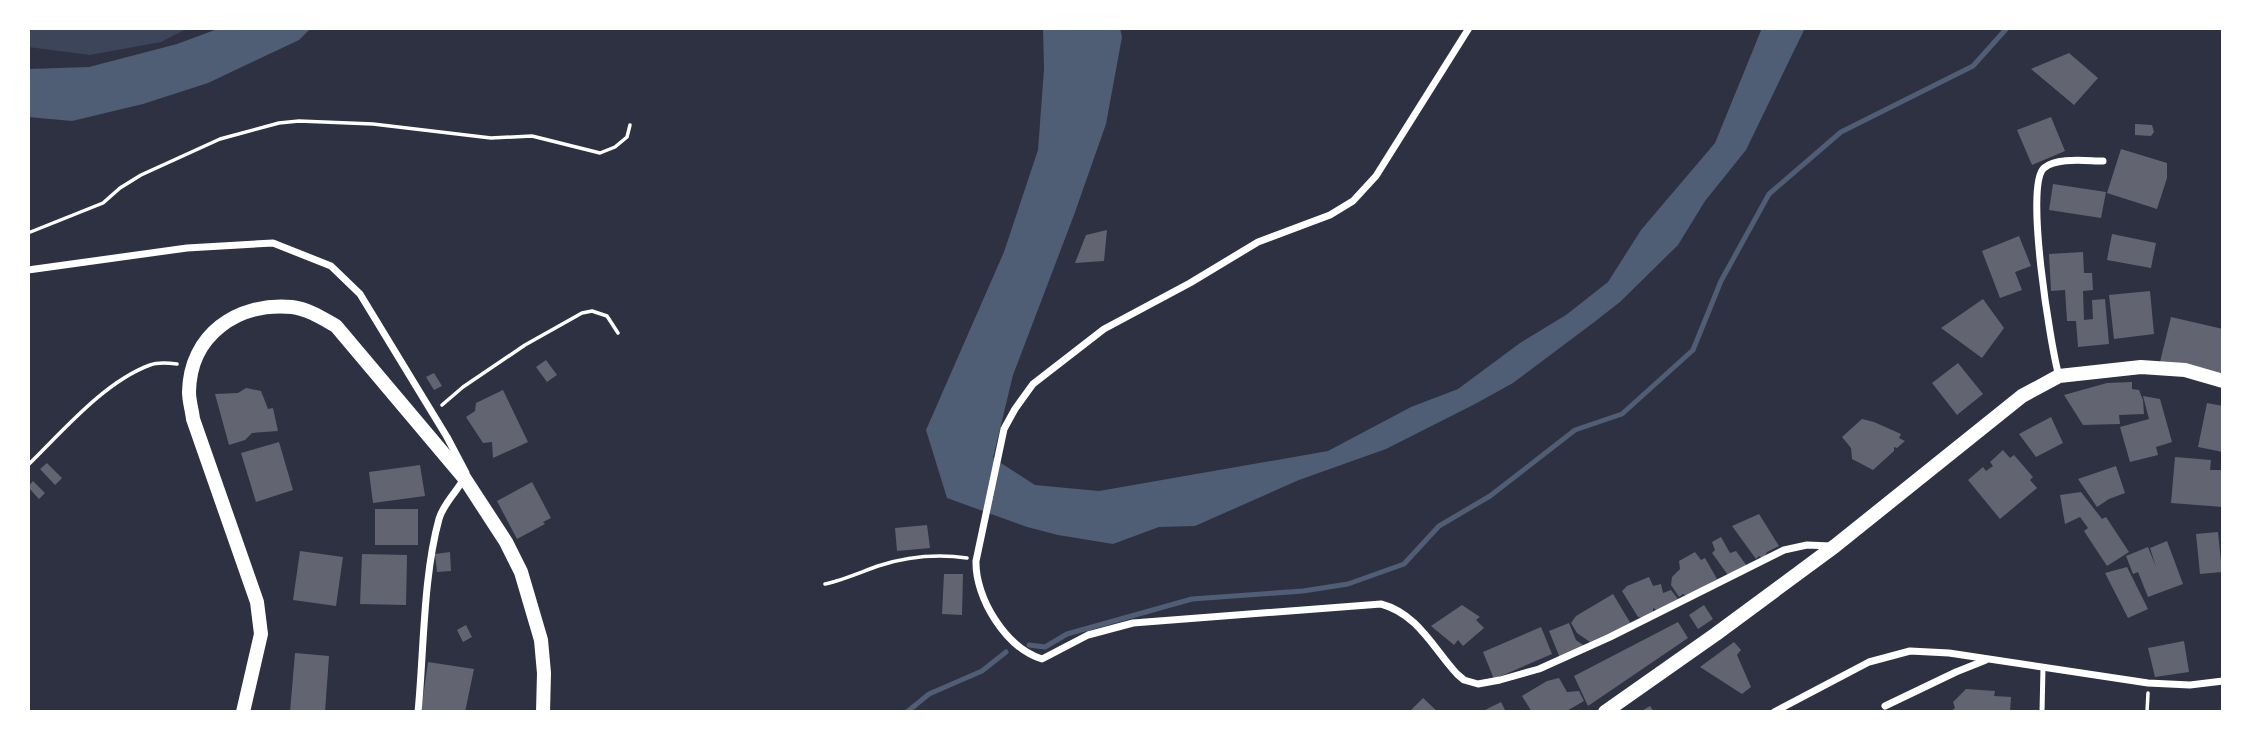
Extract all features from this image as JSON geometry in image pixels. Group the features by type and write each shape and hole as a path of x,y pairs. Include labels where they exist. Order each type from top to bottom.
{"main road":[{"path":"243,712 258,651 260,618 239,546 215,486 193,419 189,393 193,365 203,344 221,325 242,312 292,307 315,314 336,326 465,479 506,542 521,572 541,640 543,712"},
{"path":"1605,712 1835,546 2022,396 2059,376 2141,367 2185,370 2223,381"}],"street":[{"path":"1469,28 1376,176 1359,195 1330,215 1258,242 1190,283 1104,329 1033,384 1004,429 976,561 977,580 984,603 1020,648 1030,656 1042,659 1088,635 1133,623 1381,604 1393,607 1414,622 1457,674 1464,680 1478,684 1522,674 1570,656 1784,550 1807,545 1835,546"},
{"path":"2059,376 2043,293 2038,183 2040,173 2046,167 2065,162 2103,161"},
{"path":"28,270 187,248 273,243 331,267 360,294 465,467 465,479 452,493 439,516 431,563 418,712"},
{"path":"1774,712 1869,662 1895,654 1935,651 2148,684 2181,685 2223,681"},
{"path":"1885,706 1989,659"}],"lane":[{"path":"2042,712 2043,668"}],"path":[{"path":"28,233 103,202 141,175 220,139 279,123 299,121 373,124 491,138 532,136 600,153 615,147 627,137 630,125"},
{"path":"434,415 463,387 525,345 582,313 592,311 607,316 618,333"},
{"path":"28,465 85,409 126,377 152,364 193,365"},
{"path":"825,584 882,565 914,558 946,556 966,557 976,561"},
{"path":"2147,712 2148,684"}],"shaded area":[{"path":"28,28 188,28 161,42 90,55 28,47"},
{"path":"220,28 311,28 299,40 208,83 143,104 72,121 28,117 28,69 89,67 177,44"},
{"path":"1043,28 1120,28 1122,37 1106,124 1013,375 993,458 1035,485 1099,491 1328,451 1411,407 1458,389 1520,343 1566,315 1608,282 1641,230 1715,143 1762,28 1805,28 1746,150 1705,201 1678,245 1620,302 1513,383 1386,449 1299,480 1195,526 1159,527 1113,544 1027,527 947,498 926,430 1004,252 1038,150 1044,69"}],"building":[{"path":"2069,53 2098,78 2074,105 2031,69"},
{"path":"2051,117 2065,151 2032,165 2017,130"},
{"path":"2135,124 2152,125 2154,132 2151,136 2135,135"},
{"path":"2121,149 2167,163 2167,178 2157,209 2107,193"},
{"path":"2053,184 2106,192 2101,218 2049,210"},
{"path":"1107,230 1104,261 1075,263 1086,235"},
{"path":"2112,234 2156,243 2151,268 2107,260"},
{"path":"2019,236 2031,266 2015,272 2022,290 2000,298 1982,251"},
{"path":"2083,252 2084,273 2092,273 2093,290 2083,291 2084,320 2093,319 2092,300 2105,299 2109,344 2078,347 2076,321 2067,321 2065,290 2051,291 2049,254"},
{"path":"2150,291 2154,334 2114,339 2109,295"},
{"path":"1983,299 2004,328 1982,358 1941,328"},
{"path":"2171,317 2223,329 2223,376 2160,362"},
{"path":"546,360 557,375 547,382 536,367"},
{"path":"1958,363 1983,394 1957,415 1932,383"},
{"path":"434,373 442,386 434,390 426,377"},
{"path":"2132,382 2132,389 2139,390 2143,400 2144,414 2119,415 2120,424 2083,425 2064,395 2107,383"},
{"path":"246,388 261,391 268,409 273,408 278,431 252,433 245,440 229,445 215,394 238,393"},
{"path":"503,390 528,442 493,458 492,442 483,443 466,417 475,411 476,403"},
{"path":"2143,396 2160,399 2172,442 2156,447 2158,455 2130,462 2120,427 2149,419"},
{"path":"2207,403 2223,406 2223,452 2198,447"},
{"path":"2051,417 2063,443 2036,457 2019,434"},
{"path":"1862,419 1901,434 1899,438 1905,441 1897,448 1894,447 1894,451 1873,470 1852,459 1851,448 1842,437"},
{"path":"279,442 293,490 256,502 241,453"},
{"path":"2003,450 2010,458 2014,455 2033,477 2030,480 2037,488 2000,519 1968,480 1983,467 1986,471 1993,466 1990,462"},
{"path":"2175,457 2211,460 2210,470 2223,470 2223,507 2171,503"},
{"path":"47,463 62,478 55,485 40,469"},
{"path":"420,465 425,496 373,503 369,472"},
{"path":"2116,466 2125,493 2097,507 2078,479"},
{"path":"33,481 45,493 39,499 28,487"},
{"path":"532,482 551,518 517,539 497,501"},
{"path":"2081,492 2102,519 2106,517 2129,552 2107,566 2084,531 2088,528 2080,517 2065,524 2060,495"},
{"path":"375,509 418,509 418,545 375,545"},
{"path":"1759,514 1779,546 1756,559 1732,526"},
{"path":"927,525 930,548 897,551 895,528"},
{"path":"2218,532 2222,572 2200,574 2196,534"},
{"path":"1721,537 1730,553 1736,551 1747,566 1728,575 1712,553 1715,550 1712,542"},
{"path":"2167,541 2183,584 2148,597 2138,572 2133,574 2126,556 2148,547 2156,567 2150,548"},
{"path":"300,551 343,557 336,606 293,600"},
{"path":"450,552 451,571 437,572 435,554"},
{"path":"1695,552 1701,560 1705,558 1717,579 1687,596 1683,594 1679,597 1671,585 1672,577 1680,569 1679,561"},
{"path":"362,554 407,555 406,605 360,604"},
{"path":"2127,567 2148,609 2128,618 2105,573"},
{"path":"944,574 963,574 962,615 942,614"},
{"path":"1649,577 1653,586 1661,584 1663,593 1671,590 1678,599 1658,611 1653,608 1653,613 1645,618 1638,617 1622,591 1627,586"},
{"path":"1613,594 1631,624 1590,642 1577,633 1571,623 1576,616"},
{"path":"1462,605 1480,617 1476,620 1484,628 1463,646 1458,640 1454,645 1431,626"},
{"path":"1704,605 1713,619 1698,629 1689,615"},
{"path":"1678,622 1688,638 1588,706 1574,676"},
{"path":"1569,623 1576,640 1586,647 1560,658 1549,631"},
{"path":"466,625 472,637 463,642 457,630"},
{"path":"1541,627 1552,654 1494,679 1483,652"},
{"path":"2184,641 2189,672 2155,677 2148,648"},
{"path":"1734,642 1741,650 1737,655 1751,687 1742,694 1700,667"},
{"path":"295,653 329,656 325,712 290,712"},
{"path":"428,662 474,669 465,712 421,711"},
{"path":"1559,678 1567,692 1579,691 1584,701 1565,712 1532,712 1522,696 1547,681"},
{"path":"1966,689 1995,691 1994,696 2011,697 2010,712 1950,712 1955,708 1953,702"},
{"path":"1423,698 1438,712 1409,712"},
{"path":"1501,702 1506,712 1481,712"},
{"path":"1650,706 1654,712 1640,712"}],"waterway":[{"path":"1029,645 1045,647 1067,634 1192,599 1303,591 1348,584 1404,564 1439,526 1490,496 1575,430 1622,414 1693,350 1721,281 1769,194 1841,132 1973,66 2007,28"},
{"path":"907,712 929,694 982,671 1006,652"}]}
